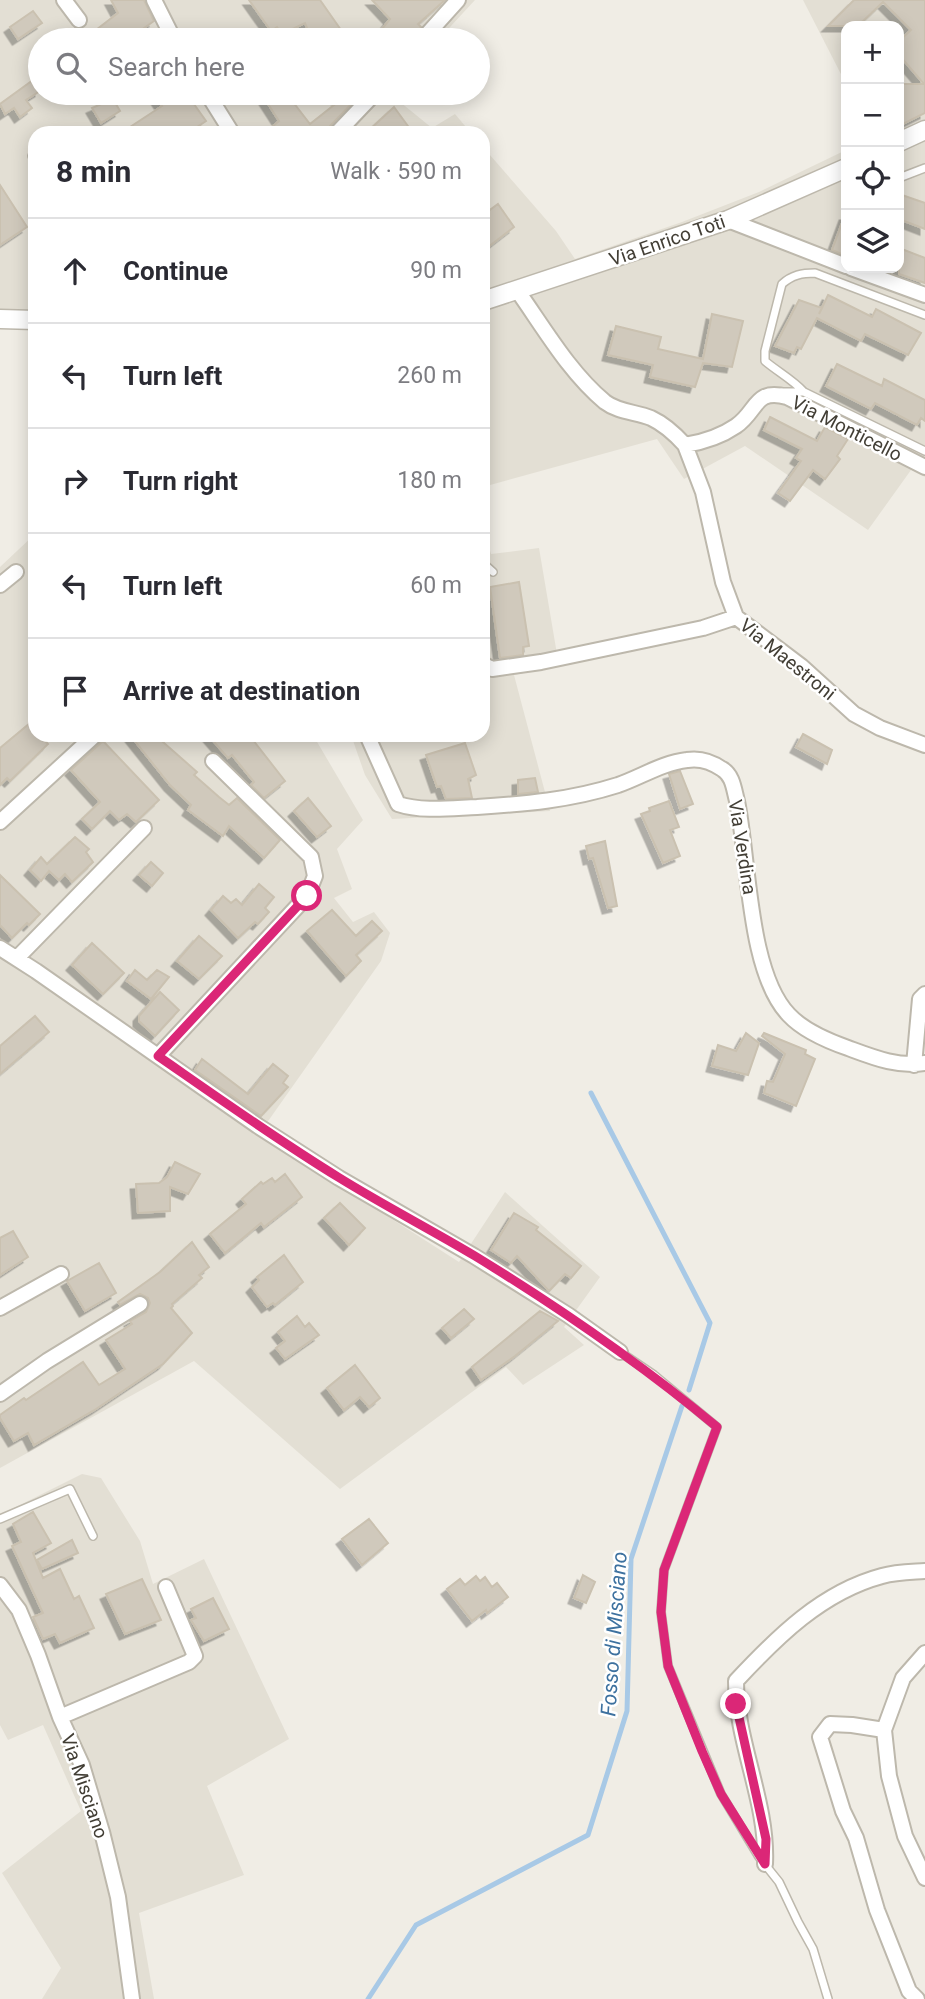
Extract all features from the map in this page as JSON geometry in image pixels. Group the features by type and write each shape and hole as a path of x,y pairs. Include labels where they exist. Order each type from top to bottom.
{"street":[{"path":"64,0 79,20"},
{"path":"154,0 168,28"},
{"path":"433,28 458,0"},
{"path":"214,105 228,126"},
{"path":"344,126 364,105"},
{"path":"904,140 925,130"},
{"name":"Via Enrico Toti","path":"490,299 728,220 841,170"},
{"path":"728,220 841,264"},
{"path":"864,273 925,295"},
{"path":"517,290 581,378 606,403 650,418 672,431 685,445"},
{"path":"0,319 28,320"},
{"name":"Via Monticello","path":"685,445 708,441 737,425 763,396 774,394 787,397 925,467"},
{"name":"Via Maestroni","path":"685,445 703,492 723,582 736,617 800,666 854,715 925,745"},
{"path":"0,585 16,572"},
{"path":"490,668 541,662 703,628 736,617"},
{"path":"0,822 87,742"},
{"name":"Via Verdina","path":"370,742 398,804 407,807 450,808 566,799 619,785 665,765 688,759 706,761 725,770 732,782 740,816 754,921 767,982 789,1015 826,1040 891,1064 919,1064"},
{"path":"158,1056 307,896 315,876 311,857 213,761"},
{"path":"17,958 144,828"},
{"path":"0,948 258,1126 339,1178 474,1256 568,1315 620,1352"},
{"path":"919,1064 919,999 925,994"},
{"path":"0,1308 61,1274"},
{"path":"0,1394 47,1361 140,1304"},
{"path":"765,1864 766,1839 741,1734 736,1704 736,1681 784,1631 848,1588 883,1576 925,1571"},
{"name":"Via Misciano","path":"0,1585 19,1610 60,1717 82,1765 118,1897 132,1999"},
{"path":"60,1717 189,1662 195,1656 166,1587"},
{"path":"925,1653 902,1678 884,1730 889,1776 905,1836 925,1878"},
{"path":"884,1730 830,1724 820,1737 856,1839 877,1910 909,1991 917,1999"}],"lane":[{"path":"904,176 925,168"},
{"path":"804,392 794,380 765,361 765,351 782,284 789,278 802,273 815,273 925,315"},
{"path":"774,394 787,390 804,392 925,451"},
{"path":"490,569 493,572"},
{"path":"620,1352 654,1375 717,1427 664,1570 661,1612 668,1666 721,1794 779,1882 813,1949 828,1999"},
{"path":"0,1519 70,1489 93,1536"}],"shaded area":[{"path":"0,0 475,0 449,28 28,28 28,105 404,105 430,126 28,126 28,326 0,324"},
{"path":"803,0 925,0 925,477 911,470 868,530 745,446 684,479 657,439 490,485 490,155 556,231 575,259 759,192 841,152 841,273 904,273 904,21 841,21 841,74"},
{"path":"455,114 465,126 435,126"},
{"path":"28,541 28,742 317,742 363,820 337,849 352,889 334,898 353,922 374,912 390,933 381,961 259,1134 459,1262 505,1192 600,1277 564,1327 584,1345 523,1385 506,1367 340,1489 194,1361 0,1468 0,567"},
{"path":"539,548 559,666 514,675 550,811 392,819 365,775 353,742 490,742 490,550 491,554"},
{"path":"82,1474 101,1478 140,1541 153,1584 204,1559 289,1739 207,1786 244,1875 139,1913 154,1999 42,1999 61,1968 2,1873 81,1811 43,1725 8,1740 0,1725 0,1515"}],"building":[{"path":"111,0 144,0 154,21 144,28 99,28 118,13"},
{"path":"249,0 320,0 340,28 307,28 305,23 295,28 269,28"},
{"path":"372,0 445,0 418,24 420,28 383,28 390,19"},
{"path":"854,0 925,0 925,113 904,124 904,84 924,84 904,61 904,36 911,30 883,2 863,21 841,21 841,26 828,26"},
{"path":"33,11 42,23 34,28 28,28 28,32 18,39 10,27"},
{"path":"28,84 26,100 32,108 20,117 14,108 5,114 0,104"},
{"path":"99,105 116,105 120,111 101,123 92,108"},
{"path":"195,105 206,121 198,126 132,126 162,106"},
{"path":"269,105 295,105 310,124 334,105 350,105 330,126 273,126 279,121"},
{"path":"394,107 408,126 374,126"},
{"path":"0,185 27,227 0,245"},
{"path":"904,196 925,203 925,229 904,221"},
{"path":"498,204 514,227 490,246 490,210"},
{"path":"841,226 841,254 832,250"},
{"path":"904,250 925,258 925,283 899,274 904,273"},
{"path":"828,295 872,317 876,309 921,333 908,355 865,334 861,341 817,318 801,349 797,347 794,353 775,346 799,300 822,308"},
{"path":"712,314 743,321 732,367 703,363 695,387 650,377 653,365 608,355 616,326 661,337 658,349 703,359"},
{"path":"837,364 882,386 884,379 925,400 925,421 921,418 917,425 875,403 871,409 826,386"},
{"path":"770,417 817,441 825,427 848,439 837,456 840,459 825,479 813,470 790,501 778,493 801,461 796,458 802,449 764,430"},
{"path":"519,582 529,646 523,647 523,655 500,658 490,587"},
{"path":"28,725 28,742 48,744 10,781 7,778 0,785 0,748"},
{"path":"803,734 832,750 827,764 796,747"},
{"path":"104,742 159,800 136,822 127,814 119,820 110,811 92,829 82,819 100,802 71,770"},
{"path":"136,742 163,742 197,772 194,775 219,797 229,805 237,798 280,840 264,858 229,826 223,836 188,810 191,805 170,785"},
{"path":"214,742 254,742 285,781 264,798 251,785 254,782 232,755 228,758"},
{"path":"465,743 476,775 468,779 472,798 446,799 441,786 437,787 426,755"},
{"path":"680,771 693,804 680,809 669,774"},
{"path":"535,778 538,792 518,794 518,780"},
{"path":"308,798 331,826 317,837 294,811"},
{"path":"669,801 679,827 670,830 680,856 663,863 641,814"},
{"path":"75,837 89,849 86,852 93,862 72,882 65,874 59,880 49,871 41,881 30,870 41,857 47,864"},
{"path":"605,841 617,906 608,908 593,858 589,859 586,846"},
{"path":"151,862 163,873 152,886 139,875"},
{"path":"0,875 40,914 12,938 0,925"},
{"path":"259,884 274,897 265,908 269,912 258,924 255,922 238,938 211,910 223,896 231,903 236,899 242,905"},
{"path":"332,910 356,936 372,921 382,931 356,955 361,961 346,976 307,931"},
{"path":"199,936 222,956 199,979 177,961"},
{"path":"92,943 124,973 103,994 72,965"},
{"path":"135,970 147,980 157,970 169,977 151,999 127,981"},
{"path":"160,992 179,1010 155,1036 139,1021 139,1016"},
{"path":"35,1016 49,1032 0,1074 0,1046"},
{"path":"746,1033 759,1043 748,1075 712,1066 718,1045 736,1051"},
{"path":"764,1033 806,1050 805,1054 815,1059 796,1106 764,1093 767,1081 773,1082 785,1054 762,1036"},
{"path":"202,1059 248,1094 273,1064 288,1076 283,1083 288,1087 261,1116 195,1070"},
{"path":"175,1162 200,1174 188,1194 170,1187 170,1211 138,1213 136,1184 159,1183 167,1177"},
{"path":"285,1174 302,1197 264,1227 261,1223 225,1253 210,1234 246,1204 242,1199 261,1182 263,1184 272,1178 275,1182"},
{"path":"340,1203 365,1228 349,1245 324,1218"},
{"path":"514,1213 538,1227 536,1230 581,1266 571,1278 565,1274 549,1291 517,1256 511,1263 491,1250"},
{"path":"13,1231 28,1257 0,1275 0,1238"},
{"path":"192,1242 209,1267 199,1275 202,1278 172,1304 171,1308 192,1333 163,1364 96,1409 34,1445 28,1433 14,1441 0,1415 24,1398 26,1400 83,1362 99,1385 125,1369 106,1340 132,1324 130,1321 146,1312 150,1303 148,1298 140,1294 120,1305 118,1302 160,1272"},
{"path":"284,1255 303,1282 275,1305 273,1303 267,1307 252,1287 259,1280 257,1277"},
{"path":"99,1263 116,1293 85,1311 67,1281"},
{"path":"464,1309 474,1319 451,1338 442,1328"},
{"path":"540,1311 558,1321 481,1380 472,1367"},
{"path":"297,1316 305,1327 309,1323 319,1335 285,1359 276,1348 285,1341 278,1332"},
{"path":"355,1365 380,1398 369,1407 360,1397 344,1410 327,1388"},
{"path":"33,1512 51,1543 33,1553 43,1578 60,1569 74,1599 79,1596 94,1628 60,1643 55,1634 43,1639 33,1617 43,1613 12,1546 21,1542 13,1524"},
{"path":"369,1519 388,1543 362,1565 342,1539"},
{"path":"72,1540 78,1553 42,1569 37,1560"},
{"path":"583,1575 595,1582 586,1603 574,1598"},
{"path":"476,1576 480,1581 485,1577 492,1587 497,1583 508,1597 472,1621 447,1589 460,1579 465,1585"},
{"path":"142,1579 161,1620 125,1634 106,1594"},
{"path":"213,1598 229,1629 204,1641 191,1620 196,1618 191,1609"}],"waterway":[{"name":"Fosso di Misciano","path":"591,1093 710,1323 689,1390"},
{"name":"Fosso di Misciano","path":"368,1999 416,1925 588,1835 627,1711 631,1559 682,1406"}],"route":[{"path":"307,896 215,998 158,1056 258,1126 339,1178 474,1256 568,1315 654,1375 717,1427 664,1570 661,1612 668,1666 702,1751 721,1794 765,1864 766,1839 736,1704"}]}
